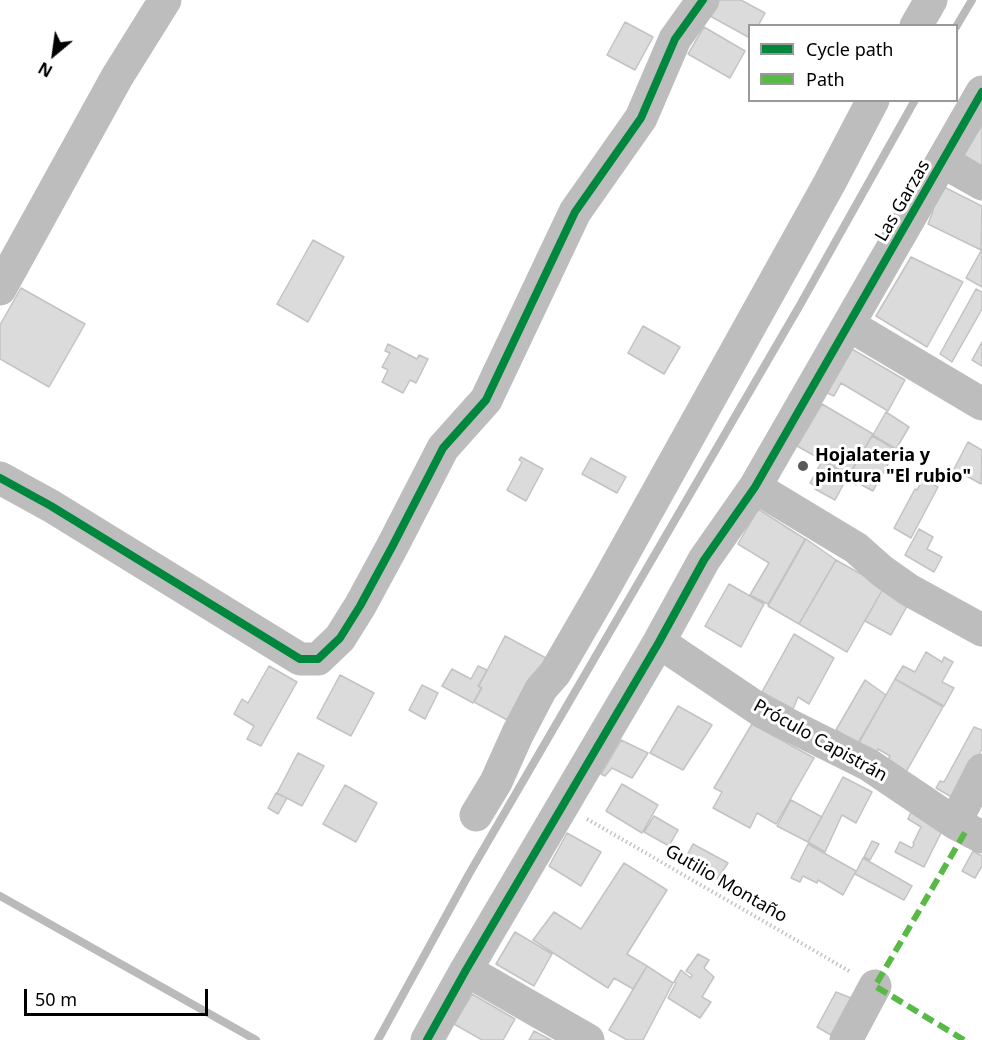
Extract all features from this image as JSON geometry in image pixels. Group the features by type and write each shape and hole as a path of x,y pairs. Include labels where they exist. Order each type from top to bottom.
{"street":[{"path":"0,289 117,77 165,0"},
{"path":"0,478 51,506 300,660 318,659 340,638 360,606 443,448 486,400 575,212 641,118 675,39 703,0"},
{"path":"917,24 931,0"},
{"name":"Las Garzas","path":"427,1040 704,560 755,487 982,92"},
{"path":"476,815 496,782 541,689 555,673 606,585 824,194 872,102"},
{"path":"943,162 982,184"},
{"path":"849,326 982,404"},
{"path":"755,487 856,548 882,571 909,590 982,630"},
{"name":"Próculo Capistrán","path":"658,642 763,712 869,765 968,830"},
{"path":"968,830 982,770"},
{"path":"466,970 588,1040"},
{"path":"846,1040 875,986"}],"building":[{"path":"719,0 741,0 765,13 759,24 748,24 748,37 710,16"},
{"path":"625,22 653,37 635,70 607,55"},
{"path":"704,27 745,51 730,78 688,54"},
{"path":"982,125 982,166 964,155"},
{"path":"942,186 982,206 981,250 928,224 933,211 931,202"},
{"path":"313,240 344,257 308,322 277,304"},
{"path":"982,249 982,287 966,278"},
{"path":"911,257 963,282 927,347 876,316"},
{"path":"21,288 85,324 49,387 0,359 0,325"},
{"path":"976,289 982,292 982,309 952,362 940,354"},
{"path":"643,326 680,347 664,374 628,353"},
{"path":"982,342 982,366 972,360"},
{"path":"388,344 417,359 419,355 428,359 416,383 410,380 403,393 382,382 388,370 382,367 390,353 385,351"},
{"path":"852,349 905,380 888,411 841,383 834,396 827,393"},
{"path":"822,404 873,434 849,475 797,446"},
{"path":"886,412 909,427 896,449 873,435"},
{"path":"872,436 896,450 873,491 847,479"},
{"path":"968,442 982,450 981,484 954,469"},
{"path":"521,457 543,469 526,501 507,490 522,462 519,460"},
{"path":"591,458 626,477 617,493 582,474"},
{"path":"822,461 848,476 835,500 815,489 816,487 810,483"},
{"path":"923,479 938,487 911,538 894,528"},
{"path":"758,509 805,539 768,604 750,595 769,563 738,544"},
{"path":"919,529 933,537 927,549 942,557 934,572 905,555"},
{"path":"806,539 836,560 799,624 768,606"},
{"path":"836,560 884,587 847,652 799,624"},
{"path":"729,584 764,604 741,647 705,626"},
{"path":"884,587 910,601 891,635 865,621"},
{"path":"794,634 834,658 809,704 798,697 793,709 762,692"},
{"path":"505,636 546,658 511,722 474,702 482,688 479,686"},
{"path":"926,652 942,662 944,657 953,662 942,682 954,688 944,706 895,679 903,666 915,672"},
{"path":"269,666 297,682 261,746 247,739 254,726 234,714 242,699 248,703"},
{"path":"478,666 487,670 478,686 481,688 473,703 442,686 452,669 471,679"},
{"path":"340,675 374,693 351,736 317,718"},
{"path":"895,679 943,707 906,772 887,761 890,756 878,749 876,752 859,743"},
{"path":"865,680 886,695 858,743 836,730"},
{"path":"422,685 438,693 425,719 409,710"},
{"path":"678,706 712,725 683,770 650,753"},
{"path":"752,724 814,758 776,824 757,813 750,828 713,808 722,792 714,788"},
{"path":"974,727 982,730 982,749 955,799 936,788 940,781 944,782"},
{"path":"621,740 648,753 632,778 612,768 605,776 601,774"},
{"path":"298,753 324,766 302,806 277,793"},
{"path":"843,777 872,792 856,823 842,815 825,852 808,842"},
{"path":"622,784 658,805 642,833 606,811"},
{"path":"345,785 377,803 356,842 323,824"},
{"path":"276,793 287,798 278,814 268,808"},
{"path":"791,800 822,817 808,842 777,826"},
{"path":"911,812 942,831 924,867 895,852 900,842 912,848 921,827 908,819"},
{"path":"654,816 678,830 669,846 644,832"},
{"path":"567,833 601,852 581,886 549,866"},
{"path":"872,841 879,844 870,860 864,857"},
{"path":"693,844 728,863 717,879 685,859"},
{"path":"808,844 856,871 843,895 818,880 817,883 803,876 800,882 791,878"},
{"path":"973,851 982,856 982,866 975,878 962,871"},
{"path":"863,858 912,886 904,900 855,874"},
{"path":"624,863 667,890 627,954 647,966 633,989 614,978 608,988 533,940 554,912 581,929"},
{"path":"515,932 552,954 534,986 496,964"},
{"path":"698,954 709,960 704,968 714,977 702,997 711,1002 700,1018 668,998 681,970 691,978 692,975 686,971"},
{"path":"647,966 673,983 643,1040 627,1040 609,1030"},
{"path":"836,992 851,998 831,1035 817,1027"},
{"path":"472,994 515,1019 503,1040 482,1040 454,1024"},
{"path":"534,1031 551,1040 529,1040"}],"waterway":[{"path":"958,24 972,0"},
{"path":"378,1040 469,874 800,305 914,102"},
{"path":"0,896 256,1040"}],"marked path":[{"path":"964,1040 875,986 967,829"}],"cycle path":[{"path":"0,478 51,506 300,659 318,659 340,638 360,606 443,448 486,400 575,212 641,118 675,39 703,0"},
{"path":"427,1040 659,642 704,560 755,487 982,92"}],"place":[{"name":"Hojalateria y pintura \"El rubio\"","path":"803,466"}]}
